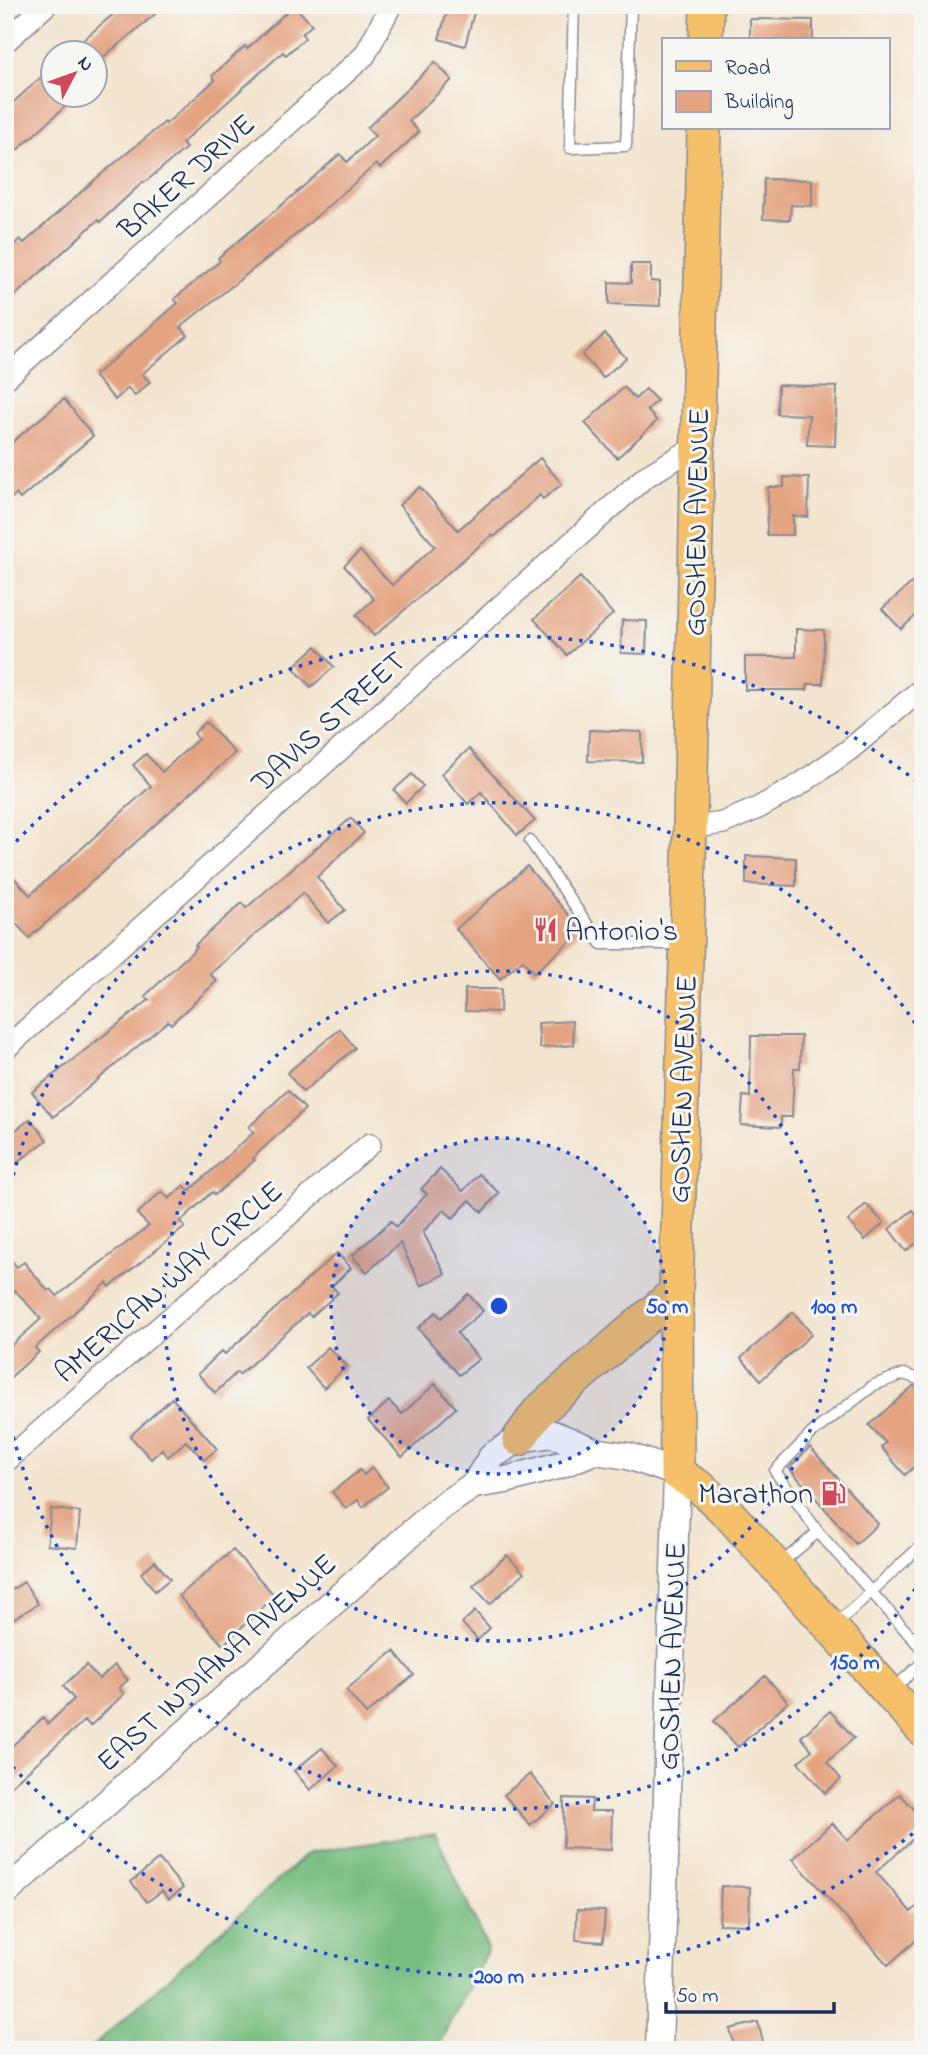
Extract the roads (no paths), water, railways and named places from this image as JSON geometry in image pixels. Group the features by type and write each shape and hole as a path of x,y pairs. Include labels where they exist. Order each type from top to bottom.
{"main road":[{"path":"706,38 707,5"},
{"name":"GOSHEN AVENUE","path":"677,1474 676,1292 690,828 704,130"},
{"path":"519,1439 539,1411 676,1292"},
{"path":"677,1474 701,1488 728,1513 923,1731"}],"street":[{"path":"5,42 46,5"},
{"name":"BAKER DRIVE","path":"5,379 365,55 391,5"},
{"name":"DAVIS STREET","path":"5,1049 645,477 697,446"},
{"path":"690,828 723,823 758,808 799,785 849,750 923,688"},
{"name":"AMERICAN WAY CIRCLE","path":"5,1462 370,1144"},
{"name":"EAST INDIANA AVENUE","path":"474,1485 492,1456 519,1439 553,1434 594,1451 628,1456 677,1474"},
{"name":"EAST INDIANA AVENUE","path":"5,1893 442,1506 474,1485 506,1480 560,1465 594,1451"},
{"name":"GOSHEN AVENUE","path":"659,2050 677,1474"}],"lane":[{"path":"574,5 570,148 626,146 631,5"},
{"path":"530,841 601,944 687,944"},
{"path":"923,1381 904,1374 874,1385 812,1433 775,1471 818,1532 923,1650"},
{"path":"777,1566 818,1532"},
{"path":"832,1628 923,1544"},
{"path":"889,1693 923,1662"}],"place":[{"name":"Antonio's","path":"545,930"},
{"name":"Marathon","path":"833,1493"}]}
